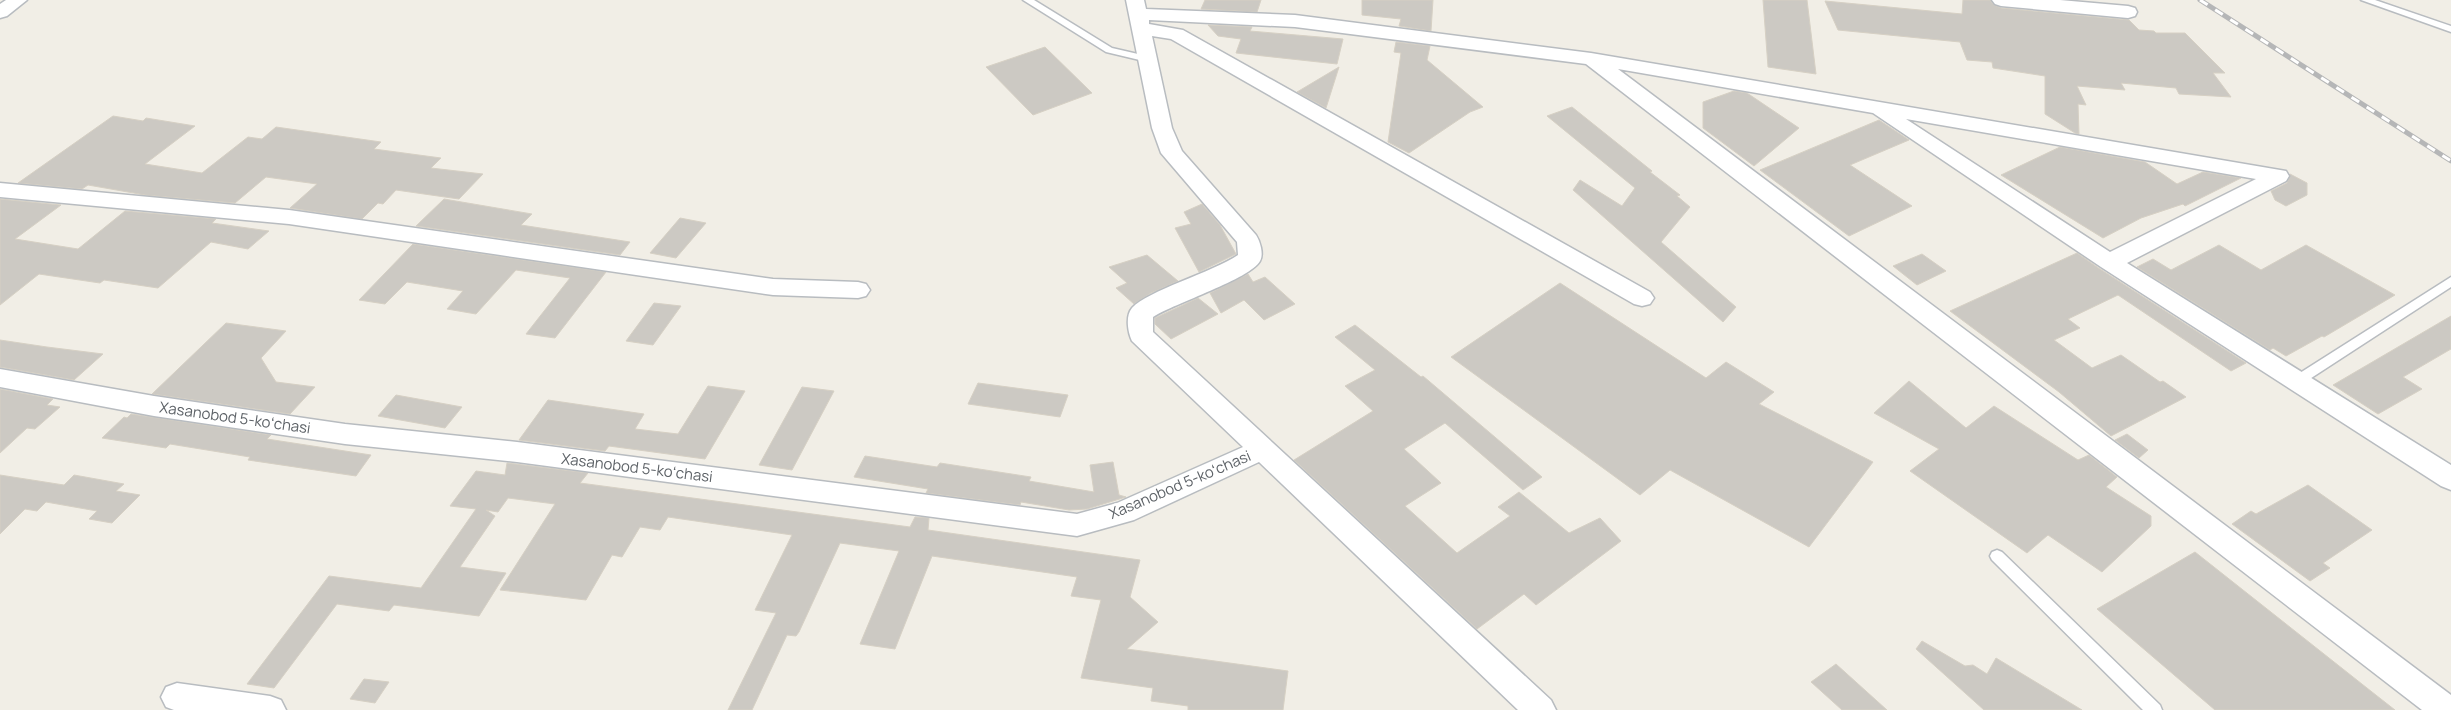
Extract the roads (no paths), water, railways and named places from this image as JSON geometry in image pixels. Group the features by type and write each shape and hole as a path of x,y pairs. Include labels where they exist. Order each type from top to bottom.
{"street":[{"path":"0,12 18,0"},
{"path":"2001,0 2128,12"},
{"path":"1138,14 1162,128 1172,153 1248,240 1250,258 1232,272 1160,300 1148,308 1141,313 1141,335 1261,450 1540,710"},
{"path":"1138,14 1295,21 1591,59 2278,176 2109,262"},
{"path":"1138,14 1642,298"},
{"path":"1591,59 2446,710"},
{"path":"1874,106 2109,262 2451,479"},
{"path":"0,190 289,217 773,287 858,290"},
{"name":"Xasanobod 5-koʻchasi","path":"0,378 154,406 345,434 517,452 1077,525 1124,512 1261,450"},
{"path":"177,697 270,710"}],"lane":[{"path":"1028,0 1109,50 1148,59"},
{"path":"2366,0 2451,29"},
{"path":"2297,381 2451,281"},
{"path":"1997,556 2154,710"}],"railway":[{"path":"2200,0 2451,161"}]}
